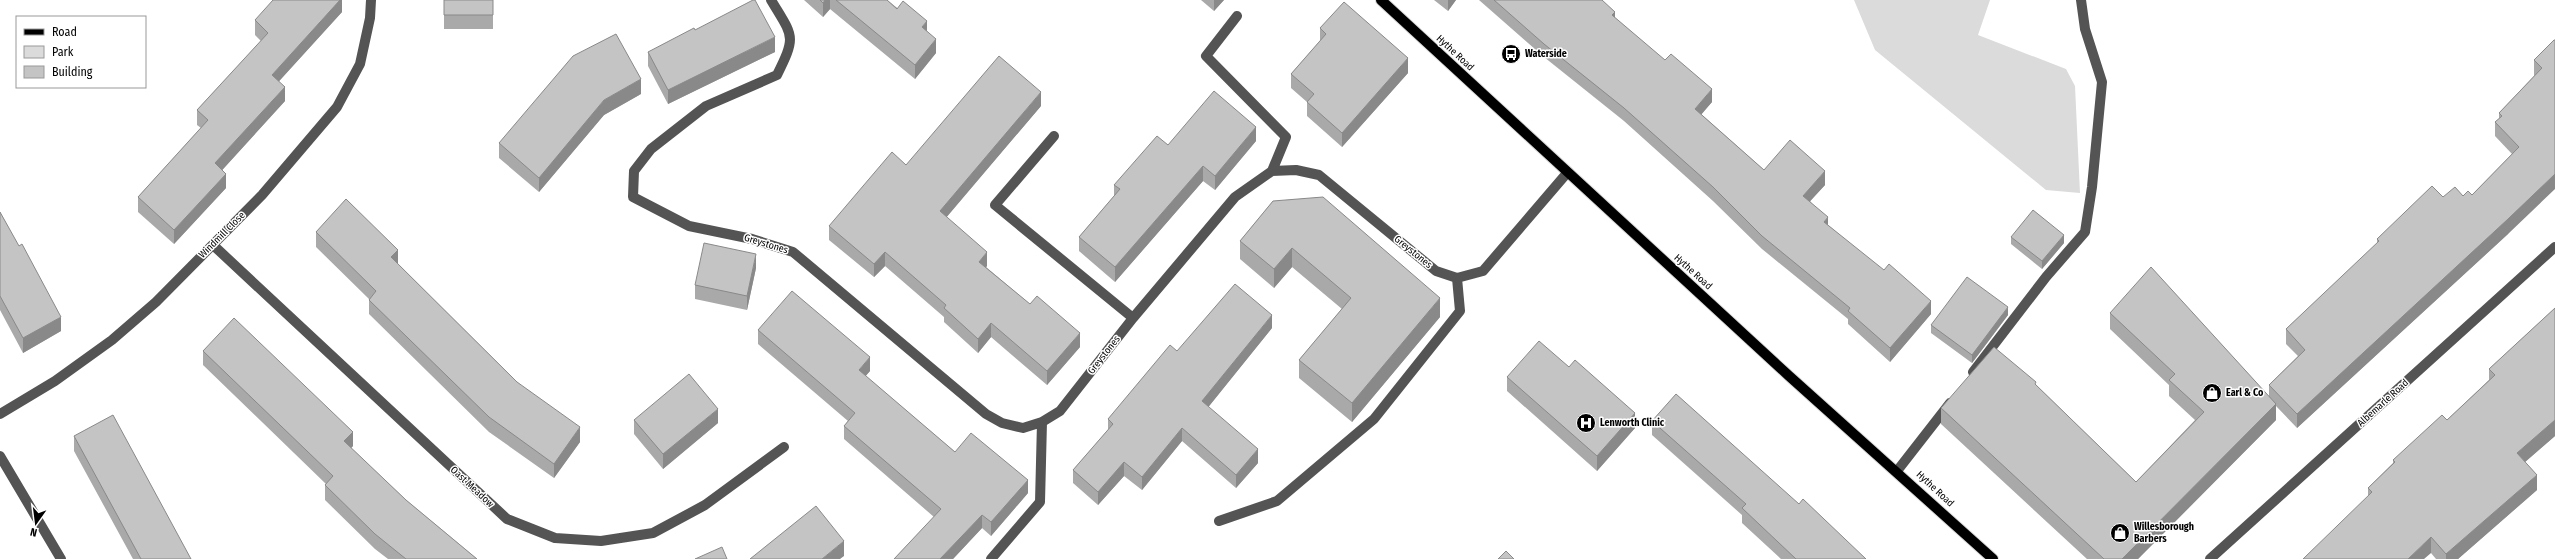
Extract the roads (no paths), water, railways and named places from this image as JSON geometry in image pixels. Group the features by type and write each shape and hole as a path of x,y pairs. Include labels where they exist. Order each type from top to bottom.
{"main road":[{"name":"Hythe Road","path":"1380,0 1788,375 1897,471 1993,559"}],"street":[{"name":"Windmill Close","path":"0,414 55,381 112,340 156,302 262,195 337,107 360,64 370,18 371,0"},
{"name":"Greystones","path":"771,0 791,33 788,53 777,75 706,106 651,149 634,171 634,197 689,226 752,239 792,252 986,414 1002,423 1023,428 1042,422 1060,411 1133,318 1235,197 1272,171 1296,170 1319,175 1436,271 1458,278"},
{"path":"1965,383 2046,277 2086,232 2102,82 2085,29 2080,0"},
{"path":"1237,16 1206,56 1286,138 1272,171"},
{"path":"1054,136 995,205 1133,318"},
{"path":"1219,521 1277,501 1374,420 1460,311 1458,278 1483,271 1567,173"},
{"name":"Oast Meadow","path":"213,245 507,519 555,538 601,540 653,533 705,505 784,447"},
{"name":"Albemarle Road","path":"2210,559 2555,247"},
{"path":"1897,471 1955,396"},
{"path":"991,559 1040,502 1042,422"},
{"path":"0,456 60,559"}],"place":[{"name":"Waterside","path":"1511,54"},
{"name":"Earl & Co","path":"2212,393"},
{"name":"Lenworth Clinic","path":"1586,423"},
{"name":"Willesborough Barbers","path":"2120,533"}]}
